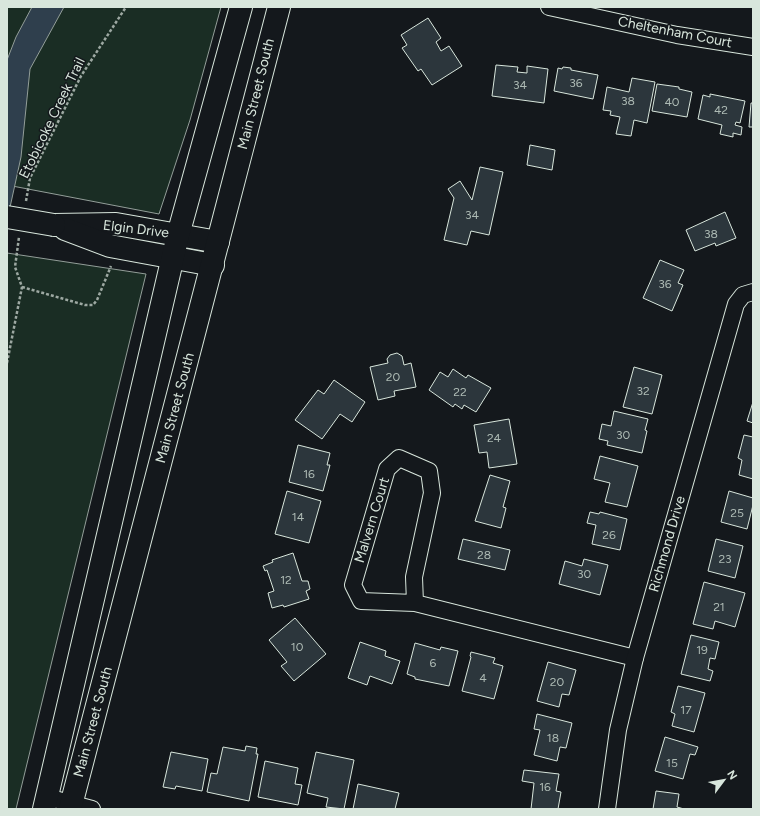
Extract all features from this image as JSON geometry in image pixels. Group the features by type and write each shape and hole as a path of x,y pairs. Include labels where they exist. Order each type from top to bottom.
{"main road":[{"name":"Main Street South","path":"46,803 174,258 178,235 240,7"},
{"name":"Main Street South","path":"78,807 218,242 278,7"},
{"name":"Elgin Drive","path":"17,218 54,225 110,246 213,265"},
{"name":"Elgin Drive","path":"54,225 116,224 218,242"}],"street":[{"name":"Cheltenham Court","path":"549,7 677,35 753,47"},
{"name":"Richmond Drive","path":"607,809 618,730 634,658 736,304 743,294 753,292"},
{"name":"Malvern Court","path":"416,603 414,576 432,493 429,471 399,458 387,469 353,585 361,601 416,603 634,658"},
{"path":"46,803 78,807"}],"path":[{"name":"Etobicoke Creek Trail","path":"22,287 14,267 17,218 30,178 81,76 126,7"},
{"path":"7,363 22,287 85,305 93,305 97,300 114,260"}],"green space":[{"path":"7,7 221,7 190,120 159,214 7,185"},
{"path":"7,253 146,274 16,809 7,809"}],"water":[{"path":"32,7 64,7 30,69 21,157 7,221 7,60 16,37"}],"building":[{"path":"428,18 441,38 436,42 441,51 449,46 462,66 432,85 421,69 418,71 402,48 407,45 401,35"},
{"path":"496,65 518,67 517,72 527,73 527,66 548,69 544,103 492,96"},
{"path":"563,67 598,75 593,99 554,91 558,68 562,69"},
{"path":"632,78 655,82 647,123 634,120 631,136 616,134 620,117 610,115 611,111 603,110 607,87 629,92"},
{"path":"657,84 679,87 679,89 692,92 687,117 652,111"},
{"path":"710,94 745,101 740,123 736,122 735,125 742,127 741,135 733,133 733,137 720,134 722,125 698,119 703,95 710,97"},
{"path":"751,103 753,103 753,127 749,127"},
{"path":"530,145 555,150 552,170 527,165"},
{"path":"480,167 503,172 489,235 471,231 467,245 444,240 454,198 448,189 460,181 472,200"},
{"path":"725,212 736,238 716,246 715,243 695,251 686,230"},
{"path":"660,260 684,270 678,283 683,285 672,311 643,298"},
{"path":"397,353 402,356 404,365 411,363 416,387 394,391 395,396 378,400 370,367 388,363 387,359 390,355"},
{"path":"634,367 662,375 652,414 623,407"},
{"path":"453,369 466,378 468,375 491,388 476,412 464,405 462,409 455,404 453,407 429,390 440,372 448,377"},
{"path":"334,380 365,402 352,422 340,414 322,439 295,420 318,390 324,394"},
{"path":"753,402 753,423 747,421"},
{"path":"614,411 648,419 642,453 607,445 608,441 599,439 602,424 611,426"},
{"path":"509,419 517,464 489,468 487,452 479,453 474,425"},
{"path":"744,435 753,437 753,479 739,475 742,460 738,458"},
{"path":"298,445 330,453 327,465 330,465 323,491 289,482"},
{"path":"600,456 638,466 627,507 605,502 610,483 594,479"},
{"path":"490,475 510,481 503,507 506,508 501,528 475,521"},
{"path":"287,491 321,501 309,543 275,534"},
{"path":"729,491 753,498 753,505 747,529 721,522"},
{"path":"590,512 599,514 600,512 627,519 620,550 592,544 596,525 587,523"},
{"path":"463,539 510,550 505,570 458,559"},
{"path":"716,539 743,546 735,578 708,571"},
{"path":"293,553 302,581 308,581 310,589 306,591 309,599 284,607 283,605 272,608 268,593 274,591 267,570 265,571 263,566 273,562 272,560"},
{"path":"584,559 608,565 600,595 559,584 565,561 582,566"},
{"path":"704,582 745,593 735,627 715,621 713,629 693,624"},
{"path":"295,618 326,654 294,681 281,666 287,662 269,640"},
{"path":"691,635 719,642 715,659 710,658 708,669 713,671 710,681 681,674"},
{"path":"360,642 386,651 385,656 400,661 392,684 370,676 367,685 348,678"},
{"path":"415,643 440,650 441,647 458,651 449,686 415,679 415,677 407,674"},
{"path":"471,652 495,658 493,663 503,666 494,699 462,691"},
{"path":"548,662 576,670 569,695 562,694 559,707 537,701"},
{"path":"678,686 705,693 694,732 672,726 675,714 671,712"},
{"path":"537,714 572,723 566,748 560,747 557,761 534,755 540,730 534,729"},
{"path":"665,737 698,747 695,755 690,754 683,779 655,771"},
{"path":"246,746 257,748 256,754 258,754 249,801 207,792 211,773 217,774 223,747 245,751"},
{"path":"171,752 208,759 202,791 176,786 175,789 163,787"},
{"path":"316,752 354,760 344,809 326,807 328,798 307,793"},
{"path":"265,761 298,768 295,784 302,785 298,805 258,797"},
{"path":"524,770 559,774 556,791 561,792 558,809 531,809 534,783 522,781"},
{"path":"358,784 399,793 395,809 353,809"},
{"path":"656,791 679,794 677,807 684,809 653,809"}]}
